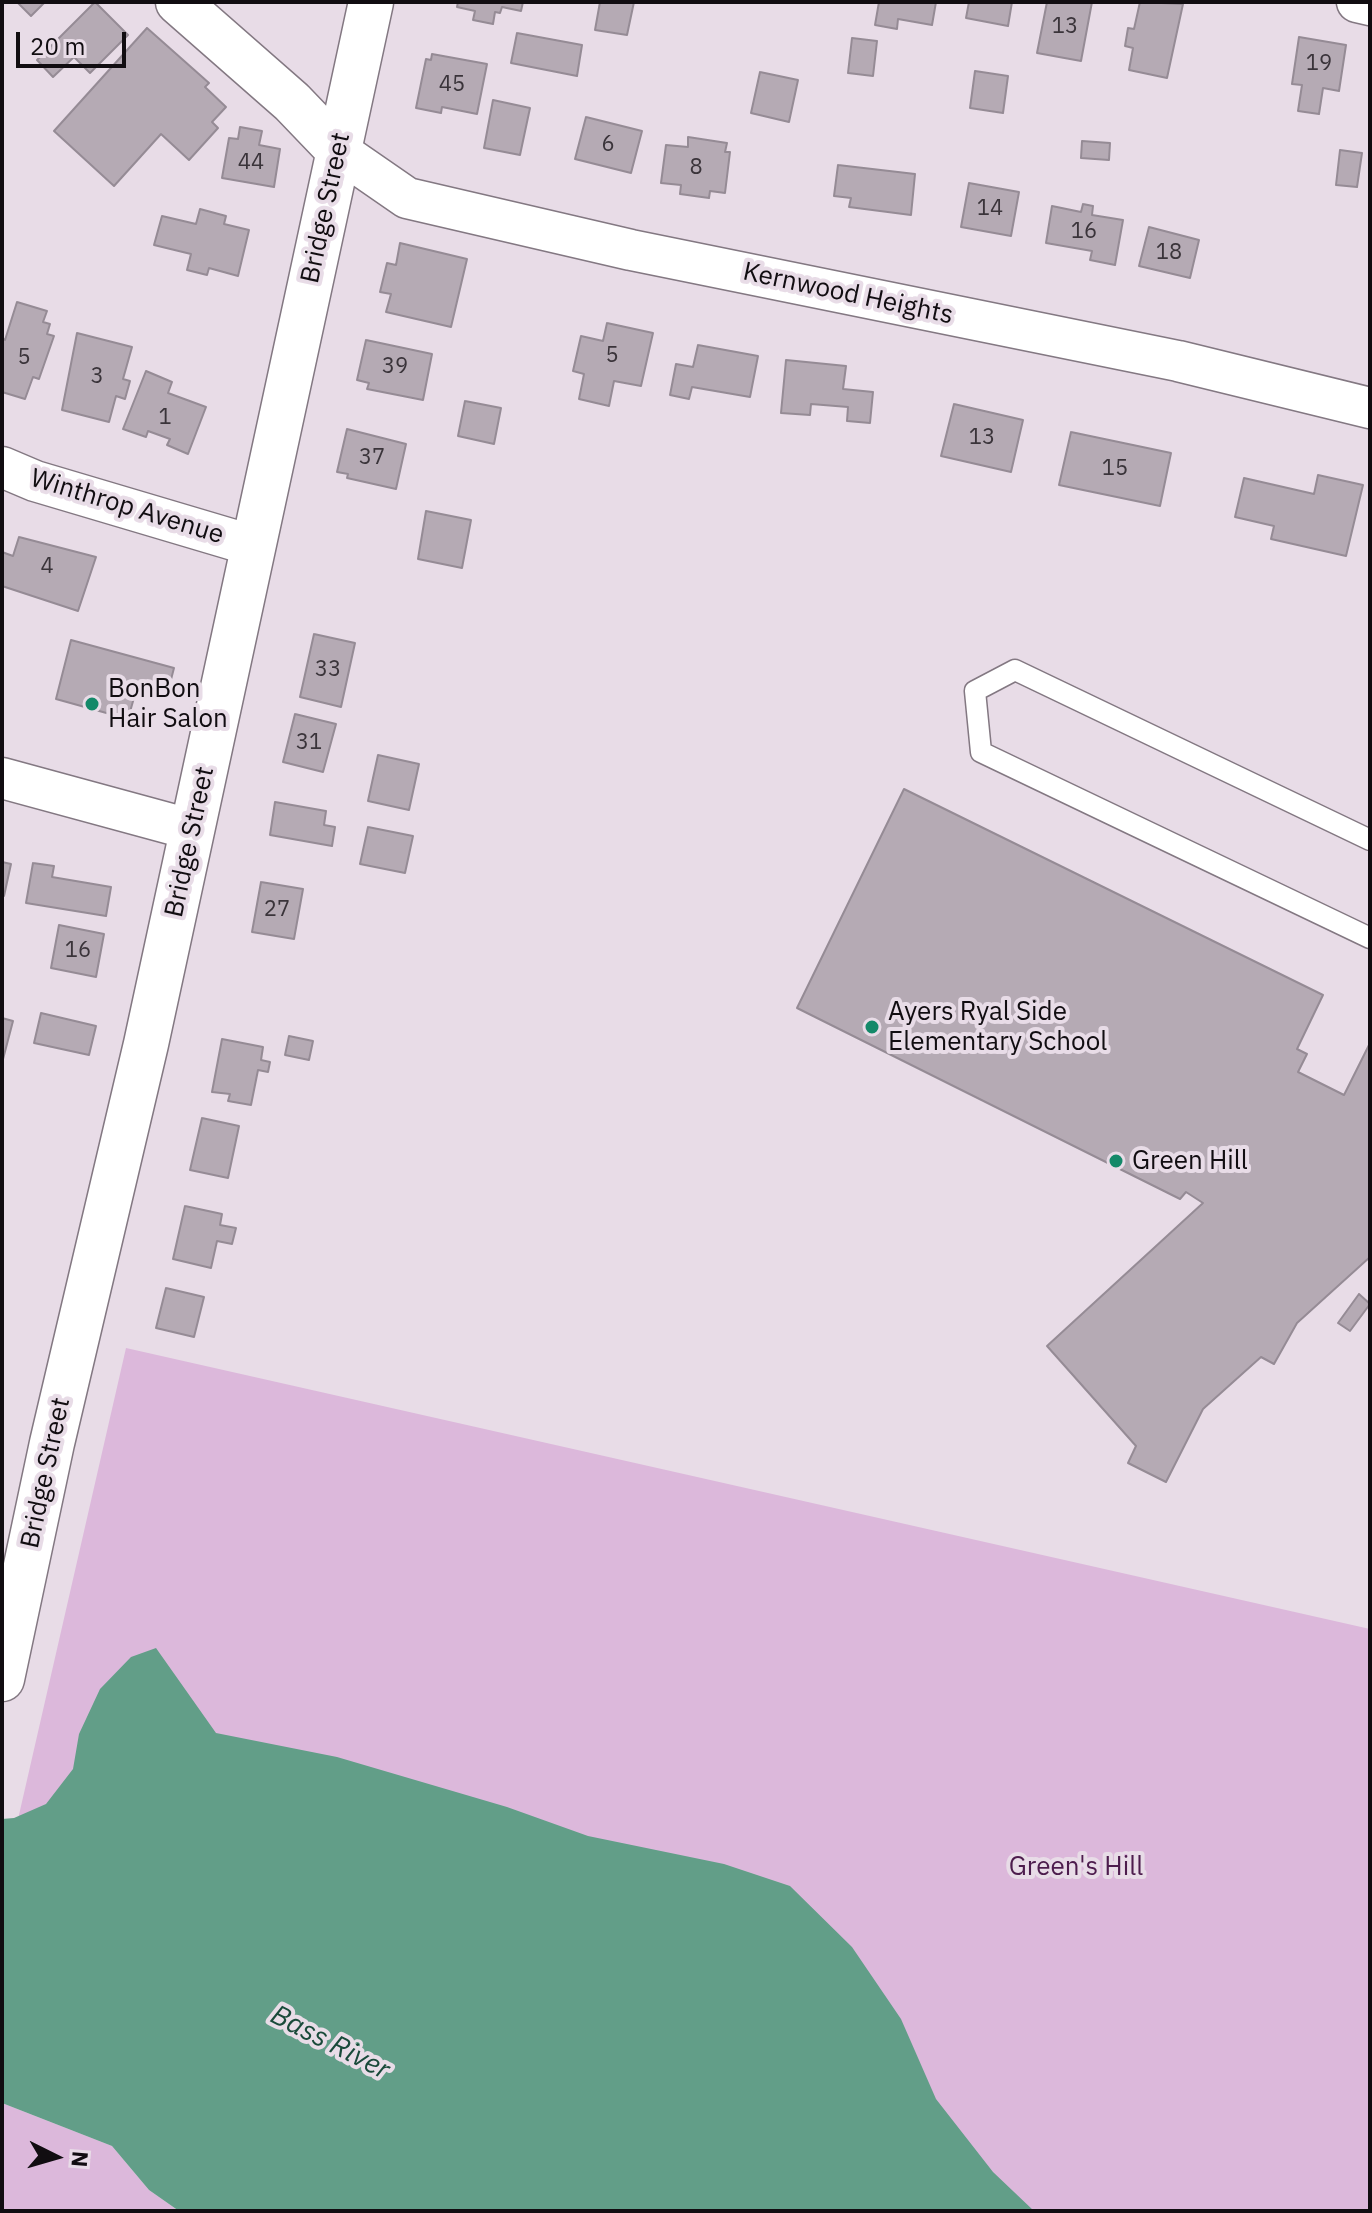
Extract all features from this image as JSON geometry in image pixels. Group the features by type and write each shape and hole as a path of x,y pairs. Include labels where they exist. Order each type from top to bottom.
{"main road":[{"path":"178,2 292,102 339,151"},
{"name":"Bridge Street","path":"2,1679 193,830 371,2"}],"street":[{"path":"1357,2 1370,5"},
{"name":"Kernwood Heights","path":"339,151 407,198 631,250 1178,361 1370,408"},
{"name":"Winthrop Avenue","path":"2,467 35,481 254,546"},
{"path":"2,778 193,830"}],"lane":[{"path":"1370,840 1015,670 975,691 981,752 1370,938"}],"green space":[{"name":"Green's Hill","path":"126,1348 1370,1629 1370,2211 995,2211 13,1841"},
{"path":"2,2103 112,2146 149,2190 179,2211 2,2211"}],"water":[{"name":"Bass River","path":"156,1648 216,1733 337,1757 507,1807 588,1836 724,1864 790,1886 852,1947 901,2019 936,2099 993,2172 1034,2211 179,2211 149,2190 112,2146 2,2103 2,1819 14,1818 46,1804 73,1769 79,1734 100,1689 131,1657"}],"building":[{"path":"17,2 45,2 31,16"},
{"path":"95,2 128,35 90,73 74,57 53,77 37,60"},
{"path":"458,2 523,2 521,11 502,7 500,13 495,12 493,24 473,20 475,11 457,7"},
{"path":"600,2 634,2 627,35 595,30"},
{"path":"879,2 936,2 932,25 898,19 897,29 875,25"},
{"path":"969,2 1012,2 1008,26 966,18"},
{"path":"1047,2 1092,2 1081,61 1037,53"},
{"path":"1140,2 1183,4 1167,78 1129,70 1133,48 1125,46 1128,28 1134,29"},
{"path":"147,28 209,83 205,87 226,107 212,122 218,128 189,160 161,134 114,186 54,131"},
{"path":"517,33 582,45 577,76 511,63"},
{"path":"1299,37 1346,45 1339,91 1323,88 1319,114 1298,111 1302,85 1292,84"},
{"path":"852,38 877,41 873,76 848,73"},
{"path":"432,54 487,64 477,114 442,107 441,113 416,108 426,59 431,60"},
{"path":"975,71 1008,76 1003,113 970,108"},
{"path":"760,72 798,80 789,122 751,113"},
{"path":"493,100 530,108 520,155 484,148"},
{"path":"586,117 642,131 631,173 575,159"},
{"path":"240,127 262,131 259,145 280,149 274,187 222,178 229,138 238,139"},
{"path":"688,137 727,143 725,152 730,152 725,193 710,191 709,198 680,194 681,185 661,183 666,145 688,147"},
{"path":"1082,141 1110,143 1109,160 1081,158"},
{"path":"1340,150 1362,153 1357,187 1336,185"},
{"path":"838,165 915,174 911,215 849,207 851,198 834,196"},
{"path":"969,183 1019,192 1011,236 961,227"},
{"path":"1083,204 1093,206 1092,215 1123,220 1115,265 1090,260 1092,251 1046,243 1052,206 1081,212"},
{"path":"200,209 226,216 224,224 249,230 238,276 209,268 207,275 187,270 191,254 154,245 162,216 196,224"},
{"path":"1149,227 1199,240 1190,278 1139,266"},
{"path":"400,243 467,259 451,327 386,312 391,294 380,292 387,263 396,265"},
{"path":"17,302 47,311 43,322 50,324 47,334 54,336 39,379 33,377 25,399 2,392 2,338 5,340"},
{"path":"607,323 653,333 641,386 614,381 609,406 579,399 584,374 573,371 581,336 603,341"},
{"path":"77,333 132,347 123,379 130,381 125,399 116,396 109,422 62,410"},
{"path":"366,340 432,354 423,400 367,389 369,383 357,380"},
{"path":"698,345 758,356 750,397 692,387 689,399 670,395 676,364 693,367"},
{"path":"786,360 846,366 843,389 873,392 870,423 847,421 848,407 811,404 810,415 781,413"},
{"path":"146,371 172,382 168,393 206,407 188,454 167,445 170,439 148,431 146,437 123,429"},
{"path":"465,401 501,408 494,444 458,436"},
{"path":"954,404 1023,420 1011,472 941,456"},
{"path":"347,429 406,444 396,489 347,478 348,474 337,472"},
{"path":"1071,432 1171,453 1160,506 1059,485"},
{"path":"1318,475 1363,485 1346,556 1271,539 1274,526 1235,517 1244,478 1314,494"},
{"path":"426,511 471,520 462,568 418,559"},
{"path":"19,537 96,557 78,611 2,586 2,552 13,556"},
{"path":"314,634 355,643 341,707 300,697"},
{"path":"71,640 174,668 167,695 137,687 128,719 56,699"},
{"path":"295,714 336,724 323,772 283,762"},
{"path":"378,755 419,764 409,810 368,801"},
{"path":"904,789 1323,995 1297,1049 1307,1054 1298,1072 1344,1095 1370,1043 1370,1257 1297,1323 1274,1364 1261,1357 1203,1409 1166,1482 1128,1463 1136,1446 1047,1346 1203,1203 1186,1192 1180,1199 797,1008"},
{"path":"275,802 326,811 324,825 335,827 332,846 270,835"},
{"path":"368,827 413,836 405,873 360,864"},
{"path":"2,862 11,864 4,896 2,896"},
{"path":"33,863 54,866 52,877 111,887 106,916 26,903"},
{"path":"261,882 303,889 294,939 252,932"},
{"path":"59,925 104,934 96,977 51,968"},
{"path":"41,1013 96,1026 89,1055 34,1043"},
{"path":"2,1018 13,1021 2,1063"},
{"path":"289,1036 313,1041 309,1060 285,1055"},
{"path":"222,1039 263,1047 261,1060 270,1062 268,1072 258,1070 251,1105 228,1101 230,1094 212,1092"},
{"path":"202,1118 239,1126 228,1178 190,1170"},
{"path":"185,1206 222,1214 220,1225 236,1228 232,1244 217,1241 211,1268 173,1259"},
{"path":"166,1288 204,1297 194,1337 156,1328"},
{"path":"1359,1294 1370,1304 1350,1331 1338,1323"}],"place":[{"name":"BonBon Hair Salon","path":"92,704"},
{"name":"Ayers Ryal Side Elementary School","path":"872,1027"},
{"name":"Green Hill","path":"1116,1161"}]}
